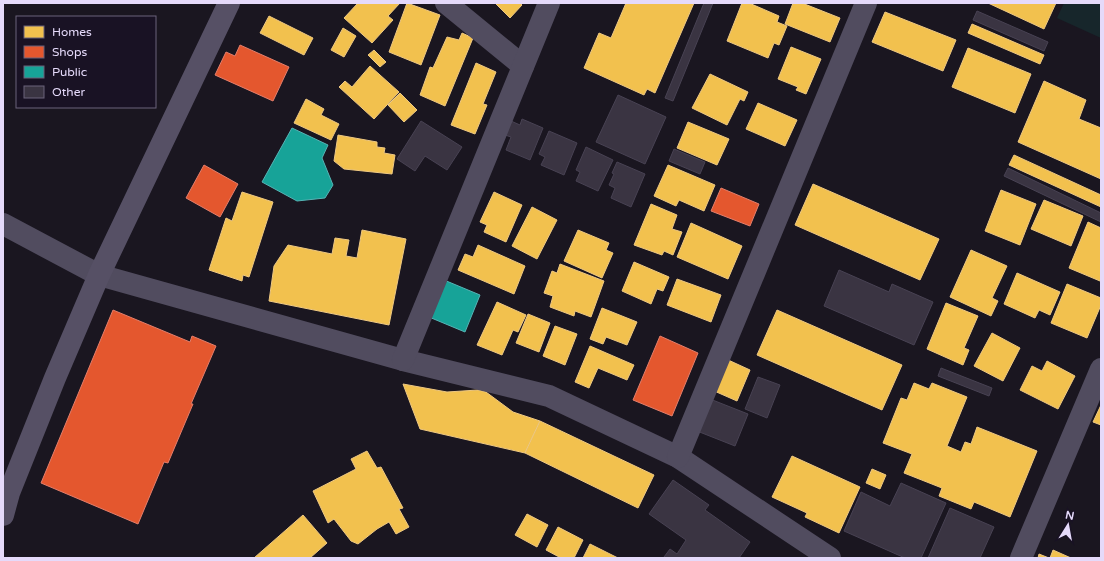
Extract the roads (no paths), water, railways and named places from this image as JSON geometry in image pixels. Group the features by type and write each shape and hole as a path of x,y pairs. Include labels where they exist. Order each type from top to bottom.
{"street":[{"path":"3,515 9,493 55,378 99,275 229,3"},
{"path":"446,3 523,66"},
{"path":"403,360 549,3"},
{"path":"678,457 866,3"},
{"path":"3,224 99,275 403,360 549,396 678,457 830,558"},
{"path":"1021,558 1101,369"}]}
